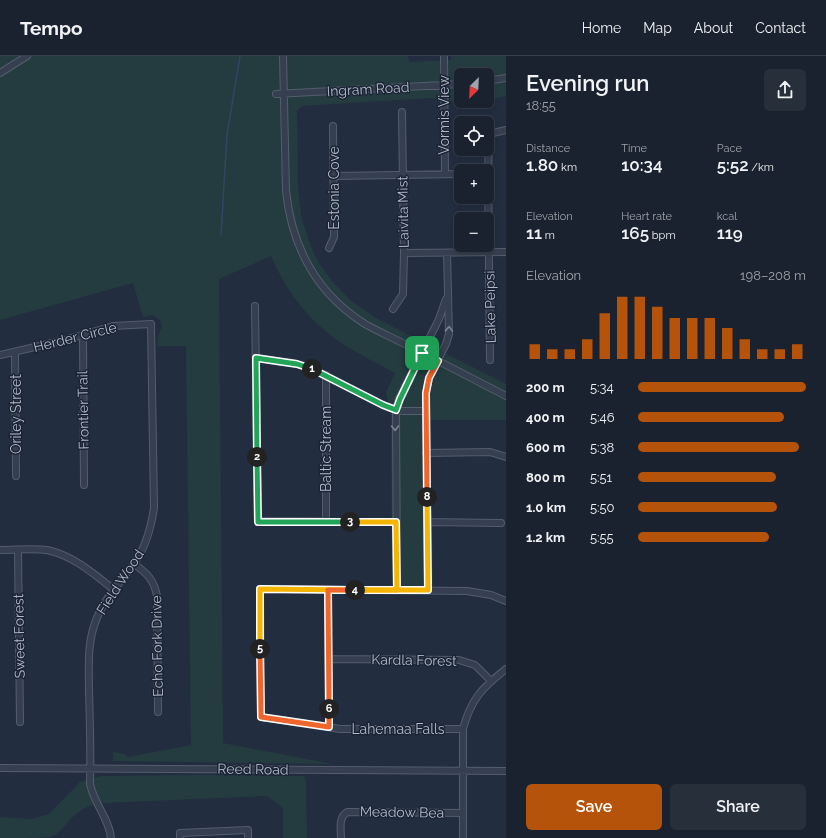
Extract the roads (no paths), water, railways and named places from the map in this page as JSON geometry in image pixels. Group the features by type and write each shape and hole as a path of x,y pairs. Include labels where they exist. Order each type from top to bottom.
{"street":[{"path":"0,73 26,56"},
{"path":"283,56 286,191 290,222 302,254 318,281 342,307 367,324 506,396"},
{"name":"Vormis View","path":"444,56 445,174"},
{"path":"494,80 506,78"},
{"name":"Ingram Road","path":"276,94 454,84"},
{"name":"Laivita Mist","path":"394,309 403,294 404,253 402,112"},
{"name":"Estonia Cove","path":"328,248 334,237 333,126"},
{"name":"Lake Peipsi","path":"488,164 489,134 506,130"},
{"path":"334,176 454,174"},
{"path":"404,253 489,252"},
{"name":"Lake Peipsi","path":"489,252 490,360"},
{"path":"494,252 506,252"},
{"path":"428,590 426,393 429,378 449,334 447,253"},
{"path":"397,590 396,410 439,319 447,294"},
{"path":"255,306 258,522 396,522"},
{"name":"Herder Circle","path":"0,355 113,326 150,324"},
{"name":"Field Wood","path":"110,838 109,828 94,798 90,784 88,657 94,625 103,603 134,564 146,543 151,526 154,508 150,324"},
{"name":"Frontier Trail","path":"82,335 84,486"},
{"name":"Oriley Street","path":"15,352 16,476"},
{"path":"256,358 297,364 311,368 383,405 396,410 426,411"},
{"name":"Baltic Stream","path":"326,375 326,522"},
{"path":"426,453 490,452 506,457"},
{"path":"427,522 501,523"},
{"path":"0,550 46,550 64,556 94,574 113,589"},
{"name":"Sweet Forest","path":"18,550 20,722"},
{"name":"Echo Fork Drive","path":"134,564 150,578 155,586 157,596 158,712"},
{"name":"Lahemaa Falls","path":"328,590 260,589 261,717 340,729 463,729"},
{"path":"329,727 328,590 468,591 480,592 506,601"},
{"name":"Kardla Forest","path":"329,659 459,660 475,665 491,681"},
{"path":"463,838 463,729 467,714 480,692 506,669"},
{"name":"Reed Road","path":"0,768 506,771"},
{"name":"Meadow Bea","path":"341,838 340,822 343,815 347,812 462,813"},
{"path":"180,835 248,830 248,838"}],"waterway":[{"path":"221,235 227,135 240,56"}]}
